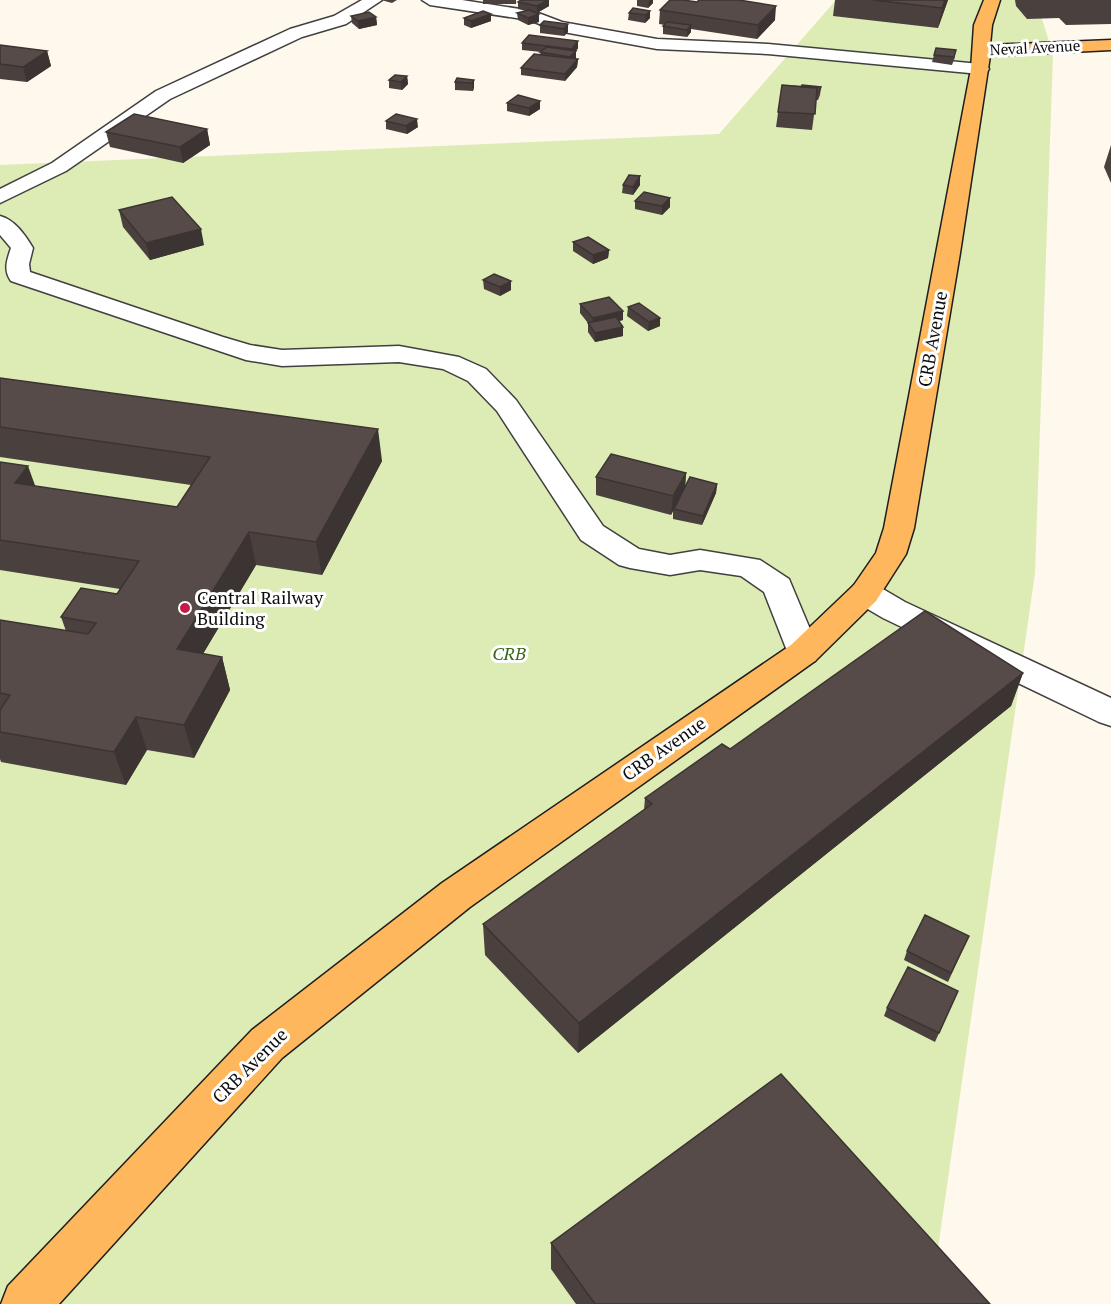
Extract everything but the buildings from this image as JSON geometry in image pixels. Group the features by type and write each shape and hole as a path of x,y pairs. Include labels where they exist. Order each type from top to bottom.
{"main road":[{"name":"Neval Avenue","path":"987,31 1088,46 1111,45"},
{"name":"Neval Avenue","path":"987,31 1088,46"},
{"name":"CRB Avenue","path":"26,1304 267,1044 456,895 803,653 865,593 891,554 899,528 987,31"}],"street":[{"path":"0,197 59,166 163,95 296,33 340,20 374,0"},
{"path":"430,0 533,16 558,26 657,44 768,49 987,31"},
{"path":"775,34 987,31"},
{"path":"0,223 22,248 17,264 19,276 214,342 246,352 282,358 399,354 450,362 477,375 507,406 592,533 630,558 670,565 700,560 749,567 778,586 803,653"},
{"path":"865,593 894,610 1111,713"}],"green space":[{"name":"CRB","path":"836,0 1036,0 1053,54 1035,573 930,1304 0,1304 0,165 719,134"}],"place":[{"name":"Central Railway Building","path":"185,608"}]}
